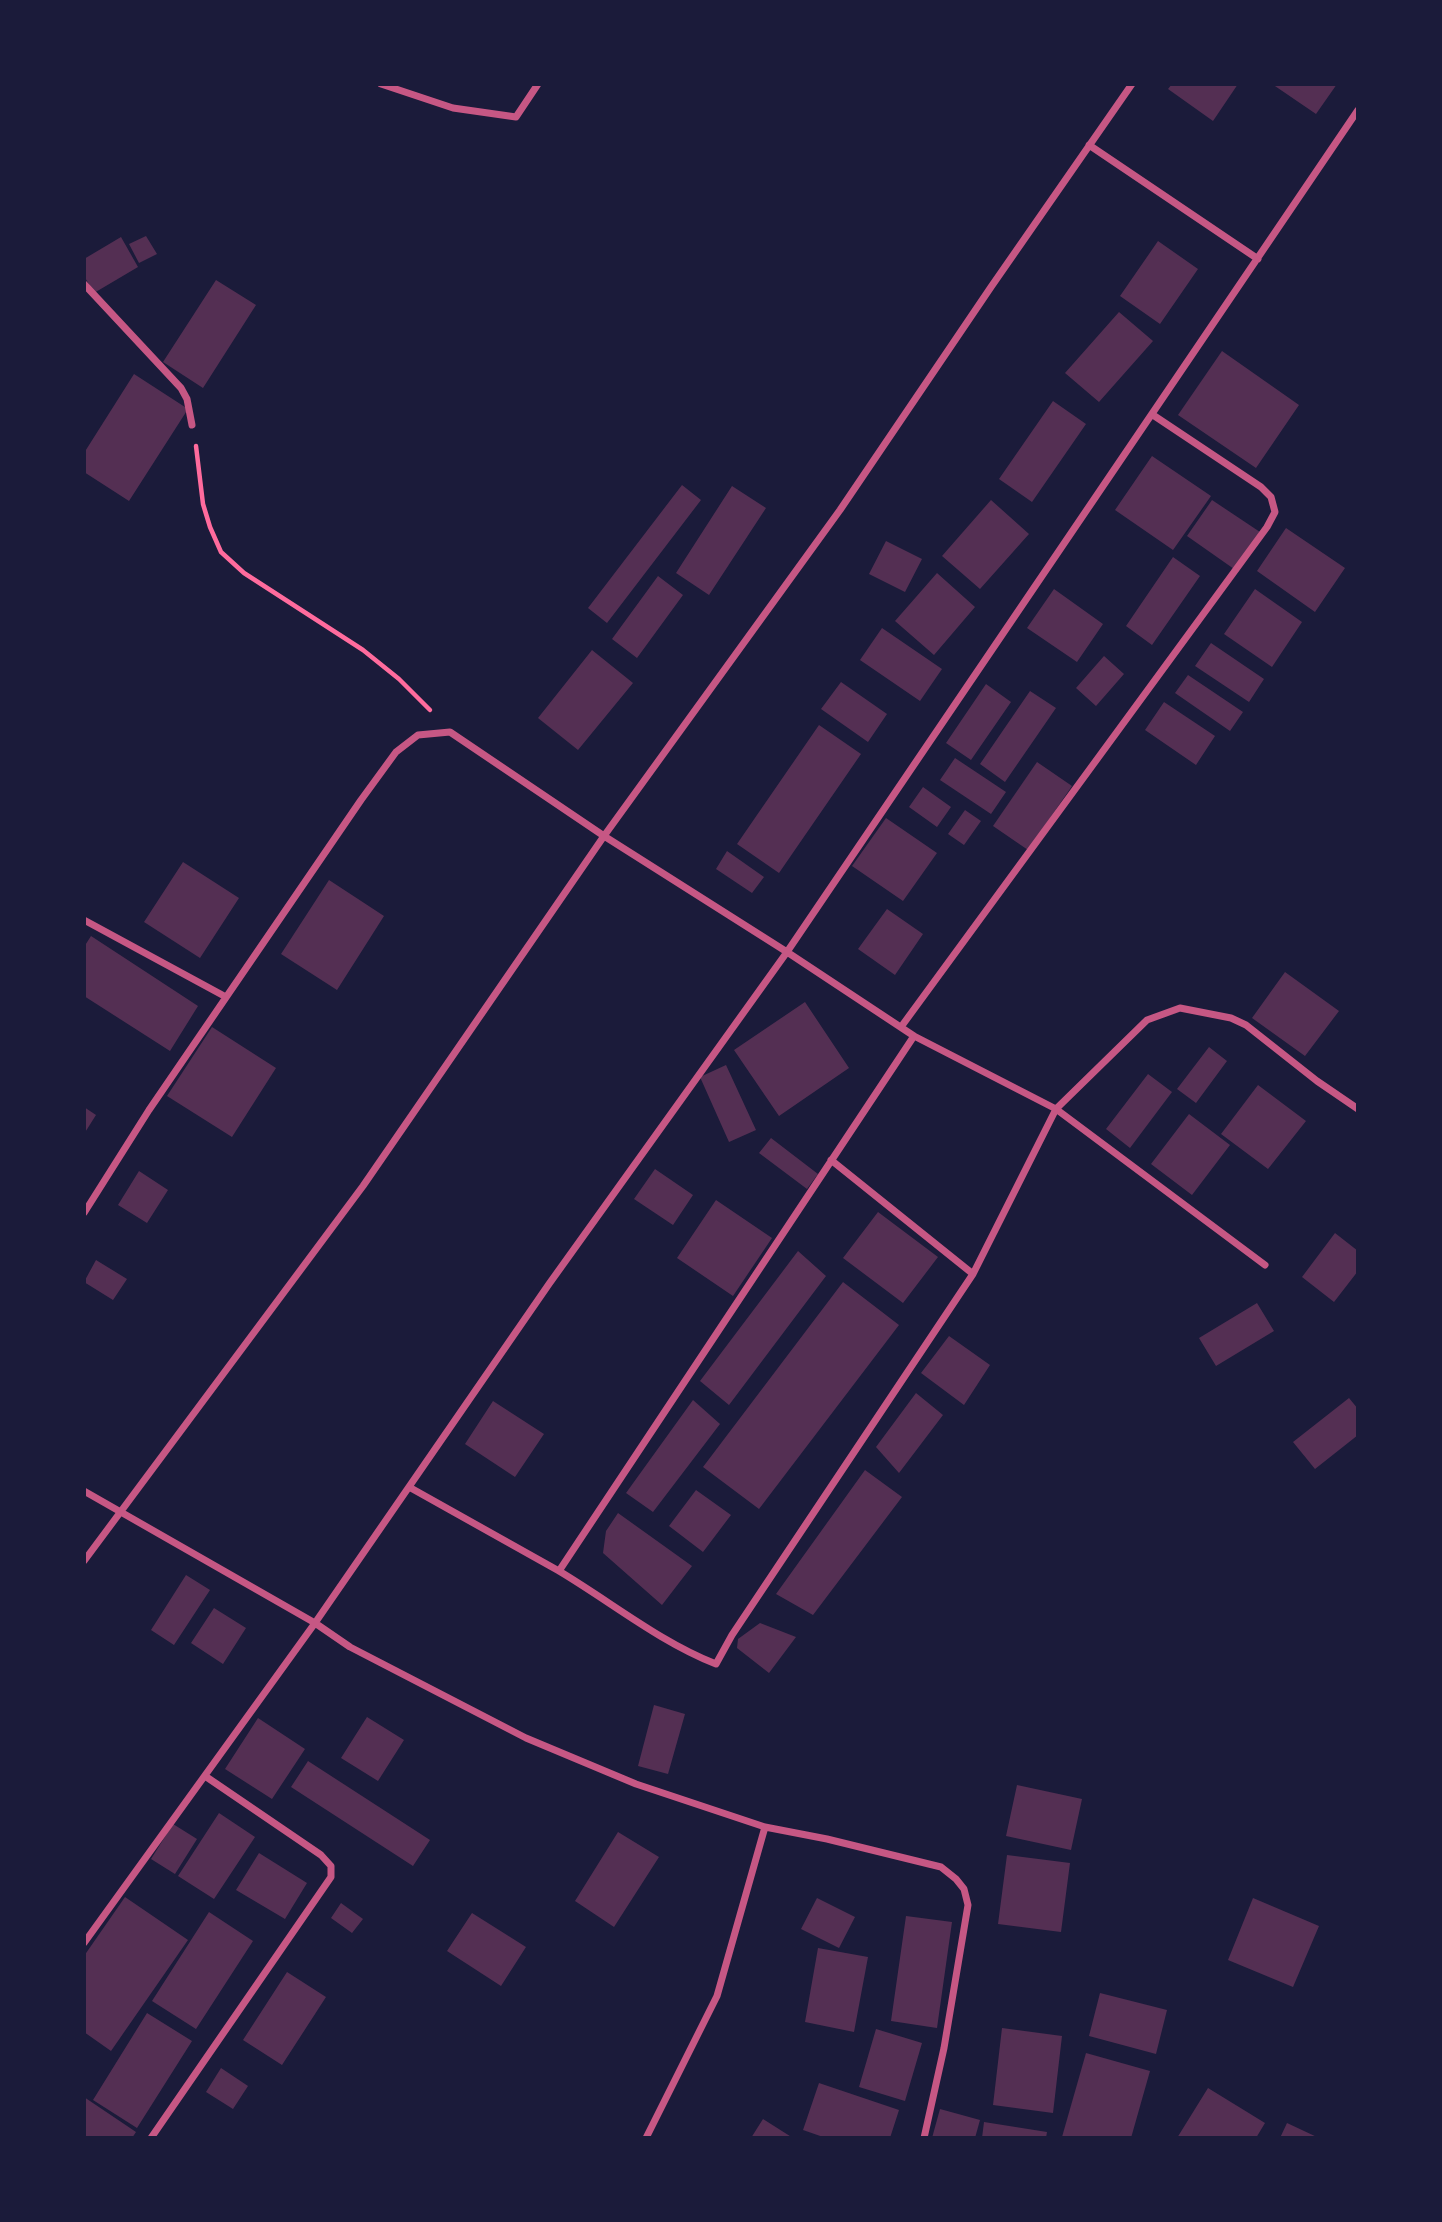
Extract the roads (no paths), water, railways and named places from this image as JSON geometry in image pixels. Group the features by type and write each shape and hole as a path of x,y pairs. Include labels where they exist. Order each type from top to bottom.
{"street":[{"path":"381,84 453,108 516,117 538,84"},
{"path":"84,1561 363,1186 604,836 840,510 1132,84"},
{"path":"84,1943 315,1623 556,1273 787,952 1358,110"},
{"path":"1089,145 1258,259"},
{"path":"84,284 181,388 187,398 192,425"},
{"path":"901,1027 1208,610 1275,512 1271,497 1261,487 1153,415"},
{"path":"84,1213 149,1110 360,800 396,752 418,735 450,732 604,836 901,1027 1056,1109 1265,1265"},
{"path":"84,920 226,997"},
{"path":"409,1487 559,1571 667,1640 716,1664 732,1635 973,1275 1056,1109 1147,1020 1180,1008 1218,1014 1246,1025 1317,1081 1358,1109"},
{"path":"559,1571 914,1035"},
{"path":"831,1160 973,1275"},
{"path":"84,1492 315,1623 351,1647 526,1738 636,1784 765,1827 941,1867 964,1889 968,1905 925,2138"},
{"path":"151,2138 331,1877 331,1866 321,1855 205,1776"},
{"path":"646,2138 717,1996 765,1827"}]}
